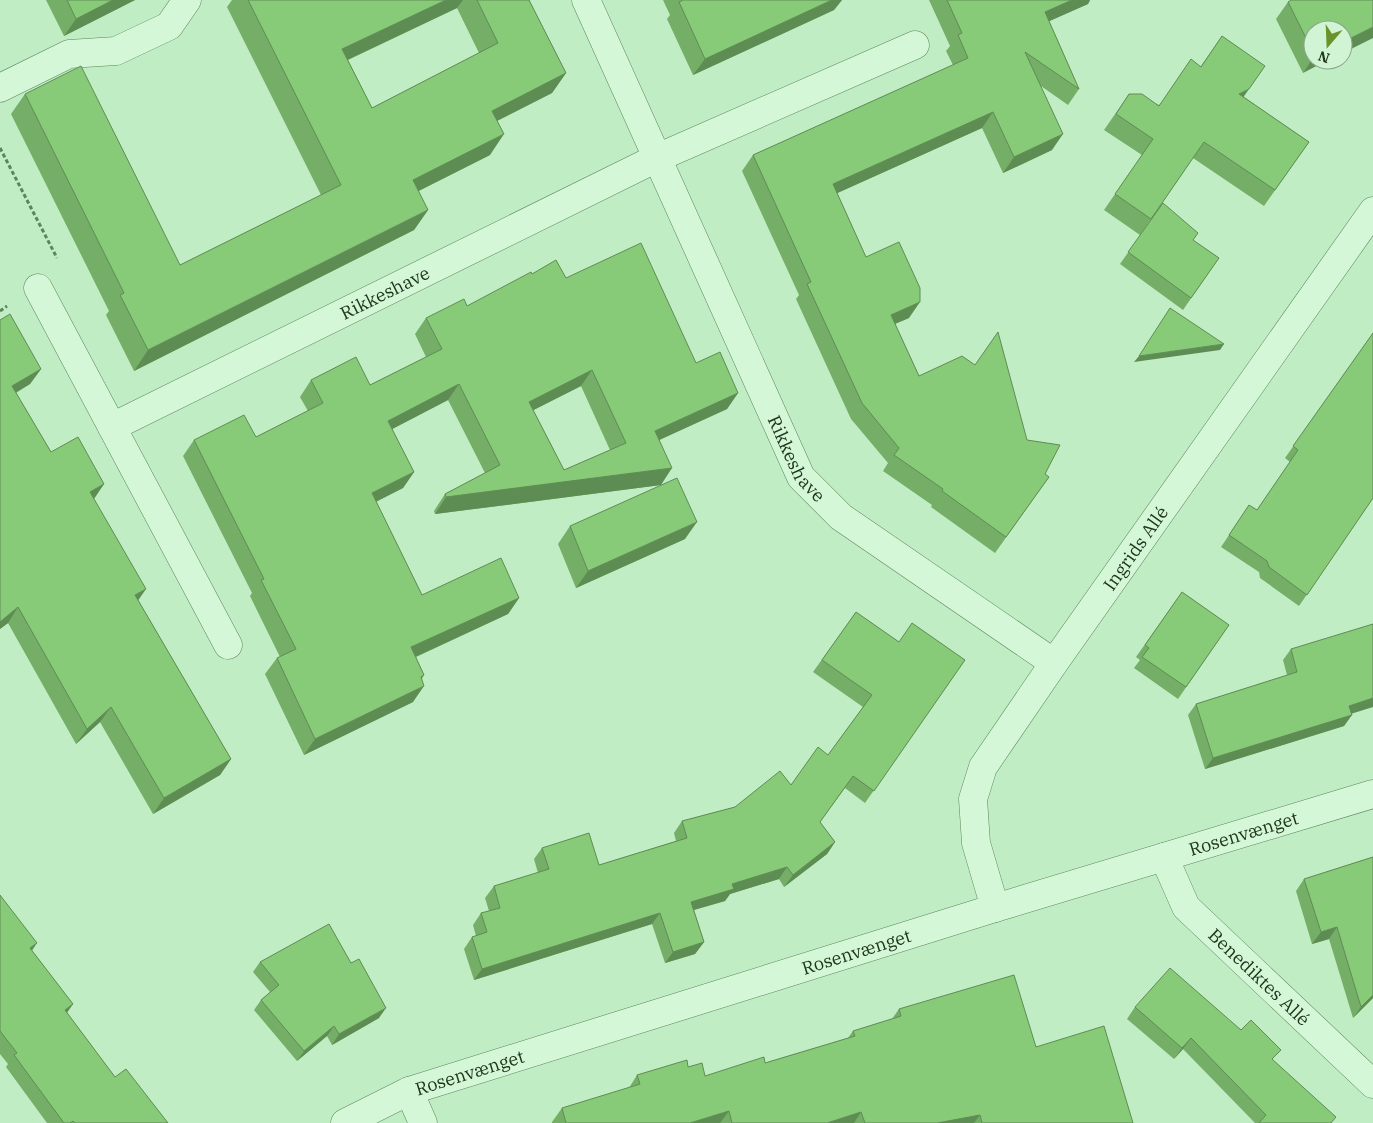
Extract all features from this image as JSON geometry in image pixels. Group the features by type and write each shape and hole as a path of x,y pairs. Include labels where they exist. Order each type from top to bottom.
{"street":[{"path":"0,88 69,54 116,52 169,26 188,0"},
{"name":"Rikkeshave","path":"586,0 801,477 841,517 1054,663"},
{"name":"Rikkeshave","path":"112,427 657,158 916,45"},
{"name":"Ingrids Allé","path":"995,908 976,843 973,799 983,767 1054,663 1373,211"},
{"path":"38,288 228,645"},
{"name":"Rosenvænget","path":"345,1123 409,1091 995,908 1373,794"},
{"name":"Benediktes Allé","path":"1164,857 1186,907 1373,1084"},
{"path":"409,1091 422,1123"}],"path":[{"path":"0,148 59,263"}],"building":[{"path":"67,0 113,0 76,19"},
{"path":"248,0 446,0 342,49 372,108 498,43 477,0 529,0 566,73 492,111 504,134 413,180 428,210 148,350 120,295 124,293 25,94 81,66 180,265 341,185"},
{"path":"683,0 832,0 705,59 679,2"},
{"path":"947,0 1072,0 1045,12 1079,89 1025,52 1063,134 1014,157 993,112 833,184 866,257 899,242 920,288 920,302 891,315 919,376 962,356 975,365 998,332 1027,440 1060,445 1045,474 1049,477 1006,537 942,491 943,489 894,455 899,448 862,403 807,284 811,282 753,155 968,58 958,35 962,33"},
{"path":"1291,0 1373,0 1373,27 1353,37 1353,20 1303,20 1303,32 1288,2"},
{"path":"1222,36 1265,66 1249,89 1239,94 1309,142 1275,190 1204,142 1151,219 1115,194 1153,139 1116,114 1129,94 1142,94 1159,106 1191,59 1201,67"},
{"path":"1163,203 1198,233 1193,240 1219,258 1191,298 1128,252"},
{"path":"641,243 696,363 720,352 738,393 655,431 672,468 446,497 445,494 500,465 459,384 388,421 414,472 372,493 422,595 501,558 519,598 411,647 424,675 421,677 424,686 315,739 277,658 296,649 261,580 264,579 194,440 244,415 256,437 323,403 311,380 356,357 370,385 442,349 426,318 464,299 467,306 556,260 566,278","holes":["592,370 626,443 564,470 529,402"]},
{"path":"1170,308 1224,344 1139,356"},
{"path":"10,314 41,369 12,386 51,452 78,437 104,484 90,492 146,589 135,595 231,759 164,798 111,707 87,729 18,607 0,622 0,320"},
{"path":"1373,333 1373,498 1307,595 1269,567 1267,561 1229,535 1249,505 1257,510 1298,450 1293,446"},
{"path":"677,478 697,522 588,571 570,526"},
{"path":"1182,592 1229,625 1186,687 1142,657 1149,648 1145,645"},
{"path":"856,612 899,642 912,623 965,660 874,791 853,776 820,822 835,842 793,875 787,867 732,884 734,889 691,902 704,942 673,952 660,913 482,969 472,937 487,932 481,913 500,908 494,886 549,869 542,848 589,833 599,865 687,838 682,821 735,807 780,771 791,785 818,747 828,755 872,695 822,660"},
{"path":"1373,624 1373,698 1349,706 1352,715 1213,758 1196,704 1297,672 1291,649"},
{"path":"1373,857 1373,995 1361,1007 1337,927 1321,932 1304,879"},
{"path":"0,895 37,943 30,948 73,1004 65,1010 115,1077 126,1069 168,1123 75,1123 73,1121 64,1123 14,1055 17,1053 0,1031"},
{"path":"329,924 351,963 359,959 386,1008 339,1034 334,1026 304,1051 261,1000 279,985 260,962"},
{"path":"1170,968 1241,1030 1251,1020 1281,1050 1272,1059 1336,1117 1331,1123 1259,1123 1266,1115 1191,1038 1182,1048 1135,1007"},
{"path":"1014,975 1036,1047 1104,1026 1133,1123 982,1123 980,1115 937,1123 865,1123 861,1112 827,1123 732,1123 729,1111 690,1123 566,1123 562,1108 640,1084 637,1075 687,1060 688,1067 702,1063 705,1076 764,1057 765,1063 855,1036 853,1031 901,1016 899,1009"}]}
